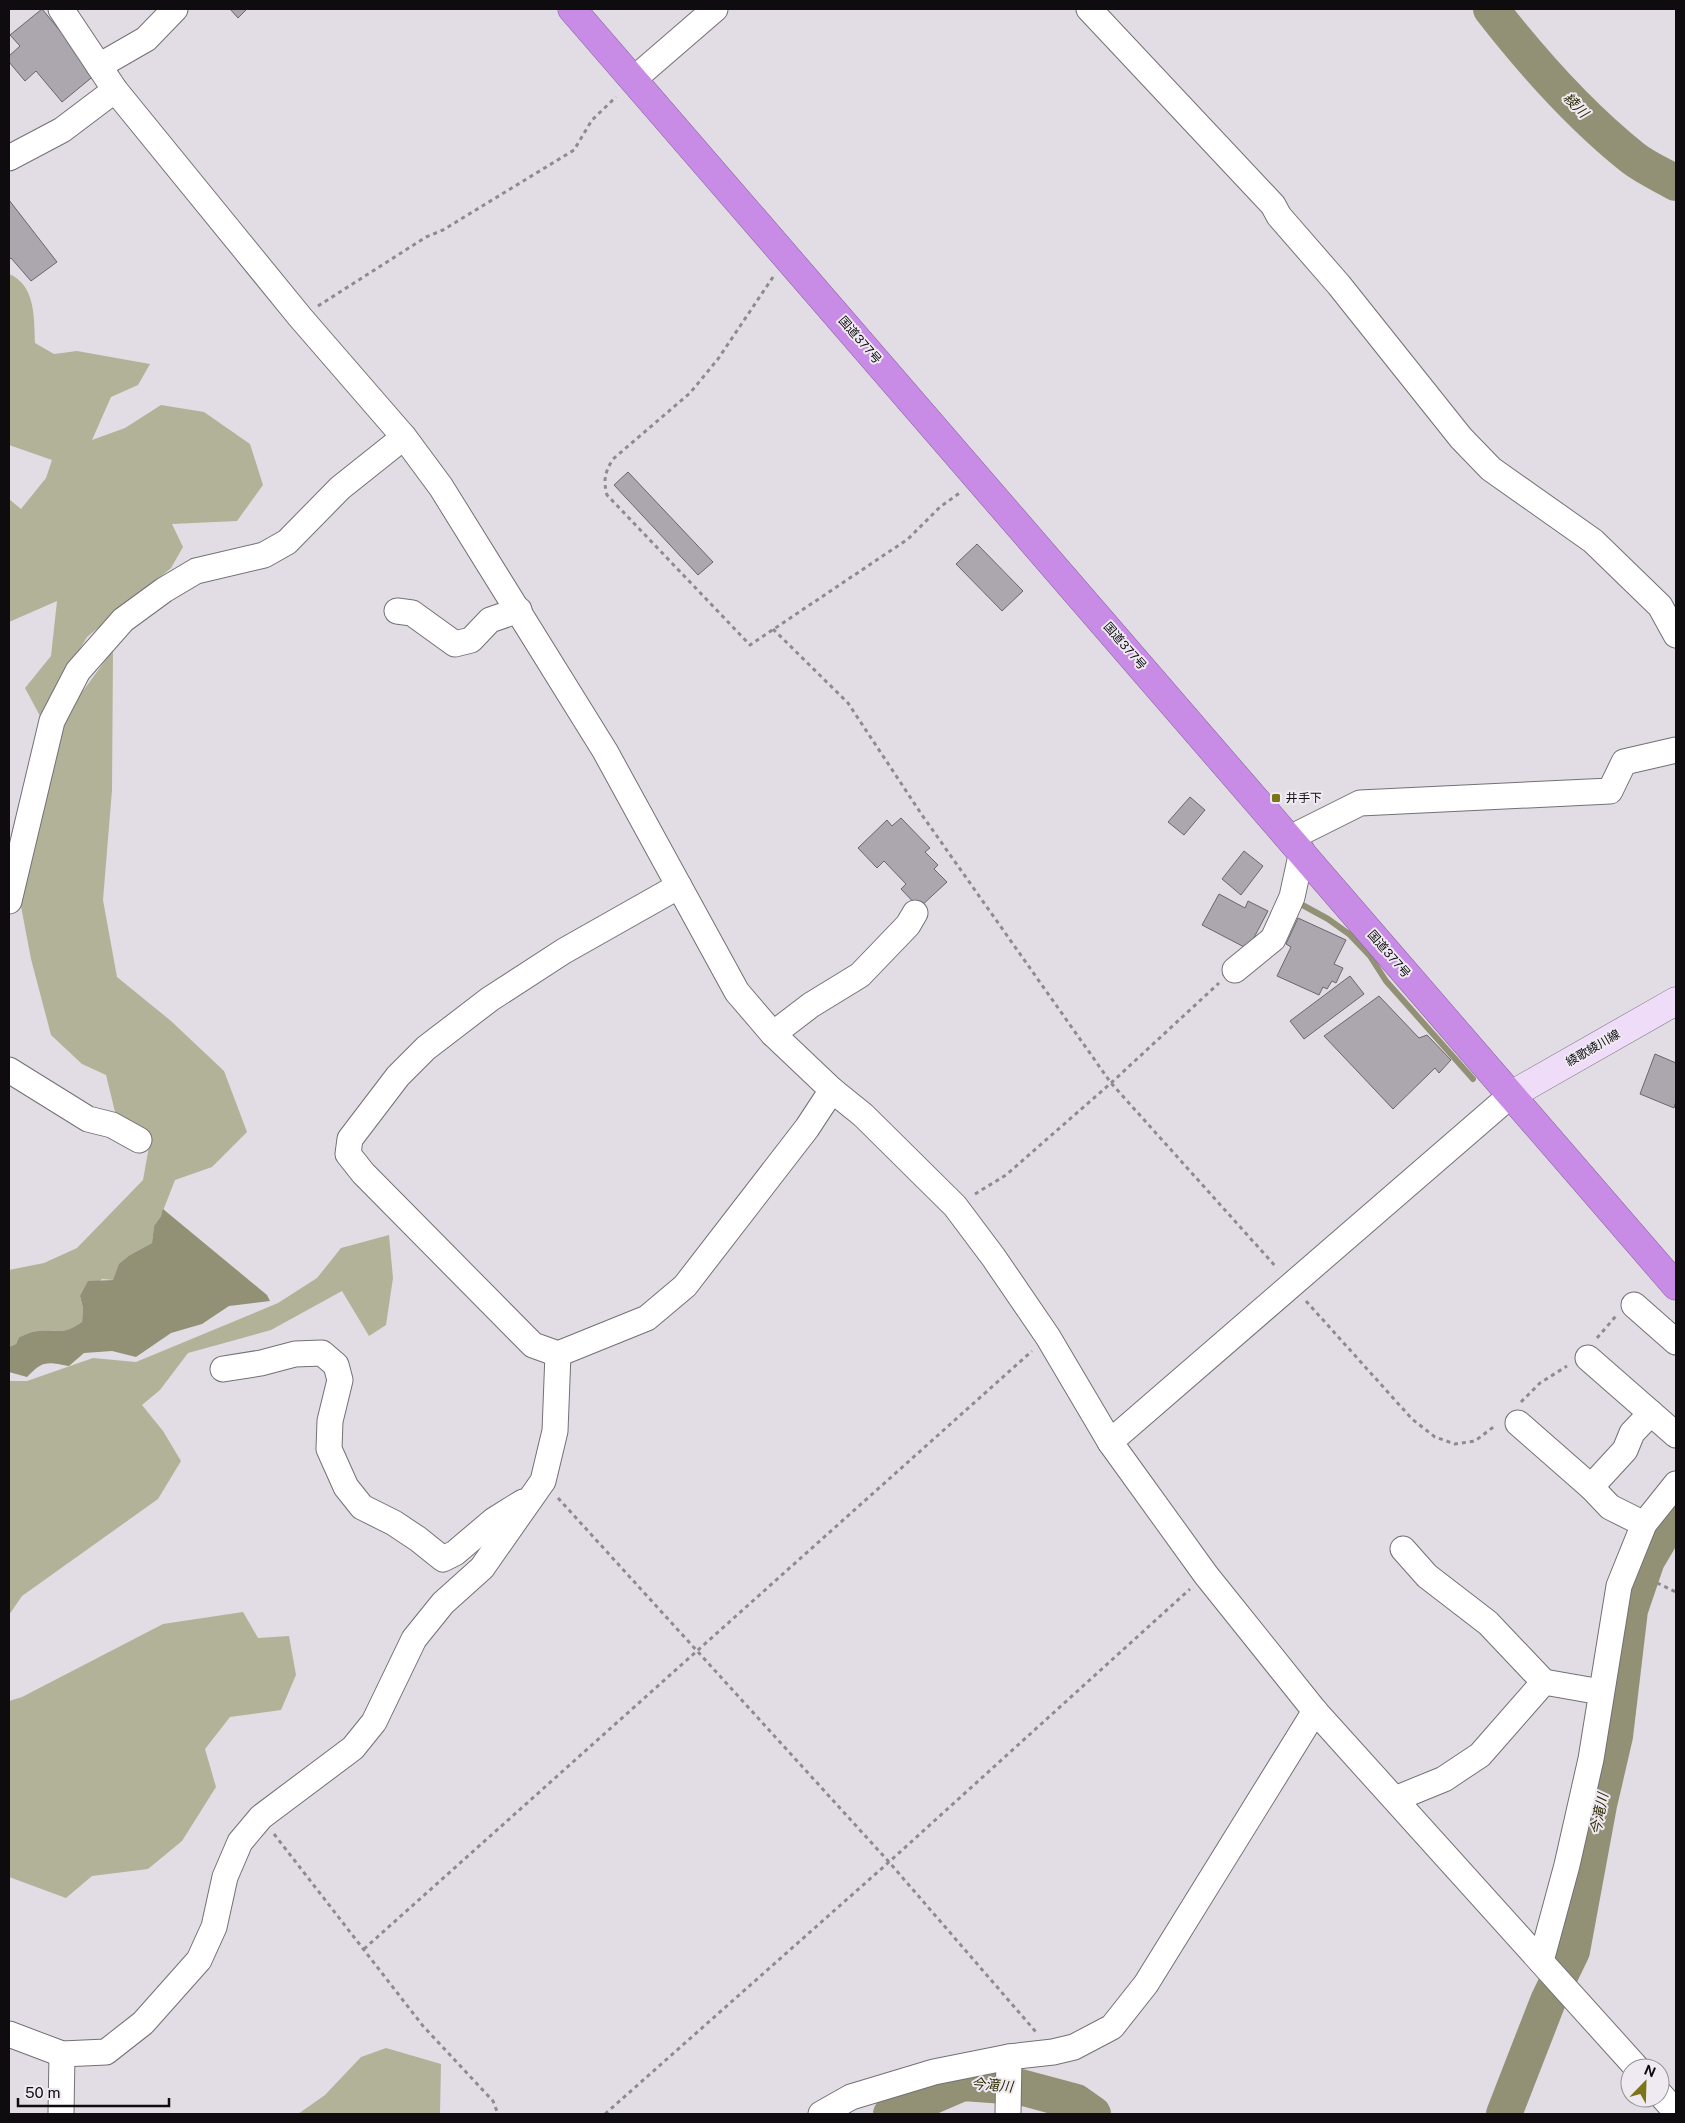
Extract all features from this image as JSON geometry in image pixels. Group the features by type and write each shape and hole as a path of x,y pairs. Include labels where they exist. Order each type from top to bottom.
{"highway":[{"name":"国道377号","path":"572,9 1676,1286"}],"main road":[{"name":"綾歌綾川線","path":"1510,1095 1676,1001"}],"street":[{"path":"61,9 115,90 300,317 404,438 441,488 519,610 604,751 737,992 773,1034 832,1090 863,1115 955,1206 1048,1336 1110,1442 1206,1575 1315,1711 1628,2058"},
{"path":"99,66 146,39 175,9"},
{"path":"634,80 715,9"},
{"path":"1089,9 1273,205 1279,216 1345,292 1461,438 1491,469 1592,541 1660,606 1676,635"},
{"path":"9,158 62,130 115,90"},
{"path":"9,901 52,721 78,671 123,620 164,590 196,571 264,555 287,542 340,488 404,438"},
{"path":"397,611 412,613 454,644 471,640 490,620 519,610"},
{"path":"1235,970 1273,939 1292,897 1296,845 1360,803 1610,791 1624,762 1676,750"},
{"path":"679,886 564,951 490,999 426,1048 398,1076 350,1140 348,1154 363,1173 533,1345 558,1354 647,1318 685,1286 807,1128 832,1090"},
{"path":"773,1034 811,1005 860,975 908,925 915,913"},
{"path":"9,1070 88,1119 112,1125 138,1140"},
{"path":"1110,1442 1510,1095"},
{"path":"1628,1308 1676,1342"},
{"path":"223,1369 261,1363 295,1354 322,1353 336,1366 340,1380 330,1421 329,1449 346,1487 362,1507 394,1523 443,1559 455,1554 494,1520 537,1489"},
{"path":"9,2034 62,2054 106,2052 143,2024 198,1960 214,1927 225,1877 240,1842 261,1817 353,1748 374,1722 414,1639 443,1602 482,1568 537,1489 554,1432 558,1354"},
{"path":"1585,1354 1676,1435"},
{"path":"1590,1487 1624,1450 1632,1433 1651,1413"},
{"path":"1512,1416 1610,1507 1644,1524"},
{"path":"1554,1975 1568,1866 1591,1759 1619,1586 1644,1524 1676,1484"},
{"path":"1403,1549 1427,1576 1488,1623 1544,1682 1601,1692"},
{"path":"1395,1799 1444,1779 1480,1756 1544,1682"},
{"path":"821,2114 851,2098 934,2072 1010,2063 1074,2046 1112,2027 1146,1984 1315,1711"},
{"path":"61,2114 62,2054"},
{"path":"1008,2106 1010,2063"}],"path":[{"path":"300,317 426,237 443,230 574,150 592,120 634,80"},
{"path":"790,259 770,280 718,359 690,393 613,459 606,470 604,484 607,495 750,645 908,539 940,507 980,479"},
{"path":"773,629 848,703 922,815 1111,1082 1412,1419 1435,1437 1455,1444 1475,1441 1512,1416 1540,1383 1585,1354 1628,1308"},
{"path":"955,1206 1006,1176 1235,970"},
{"path":"364,1948 1048,1336"},
{"path":"537,1489 698,1651 890,1862 1053,2052"},
{"path":"604,2114 890,1862 1206,1575"},
{"path":"1657,1583 1676,1592"},
{"path":"261,1817 423,2026 493,2101 498,2114"}],"green space":[{"path":"9,274 18,279 29,294 32,304 35,343 54,354 77,351 150,364 138,385 111,397 92,440 125,428 161,405 204,412 250,444 263,485 237,521 172,524 183,547 171,568 87,637 40,716 25,688 51,656 57,601 9,622 9,499 21,509 46,478 52,460 9,445"},
{"path":"113,650 112,790 103,900 117,977 171,1021 224,1071 247,1132 212,1167 175,1180 161,1216 154,1226 152,1243 130,1255 113,1280 102,1279 80,1296 83,1308 82,1322 70,1329 61,1331 29,1333 19,1337 16,1344 9,1347 9,1270 44,1263 77,1248 143,1180 150,1141 115,1112 106,1075 82,1064 51,1035 31,959 20,901 66,714"},
{"path":"389,1235 393,1278 386,1325 369,1336 342,1291 271,1330 188,1353 160,1390 142,1405 163,1431 181,1461 158,1499 22,1596 9,1615 9,1381 27,1381 93,1358 136,1362 278,1303 317,1278 341,1248"},
{"path":"243,1612 258,1638 289,1636 296,1675 281,1710 230,1717 205,1749 216,1787 182,1841 148,1869 92,1876 66,1898 9,1877 9,1701 22,1697 163,1624"},
{"path":"386,2048 441,2064 440,2114 298,2114 325,2095 361,2057"}],"shaded area":[{"path":"163,1209 267,1295 270,1301 229,1306 202,1324 171,1333 136,1357 112,1351 84,1353 69,1366 50,1363 42,1365 27,1377 9,1372 9,1347 16,1344 19,1337 36,1331 65,1330 82,1322 83,1308 80,1296 88,1281 113,1280 119,1264 130,1255 152,1243 154,1226 161,1216"}],"building":[{"path":"42,9 96,74 62,102 36,71 25,81 9,62 9,56 20,46 10,35"},
{"path":"230,9 247,9 238,18"},
{"path":"9,200 57,262 31,281 11,258 9,260"},
{"path":"628,472 713,562 698,575 614,485"},
{"path":"977,544 1023,591 1002,611 956,564"},
{"path":"1190,797 1205,810 1184,835 1168,822"},
{"path":"901,818 930,848 925,852 938,865 934,869 947,882 919,908 901,889 906,884 884,861 877,868 858,848 887,820 892,826"},
{"path":"1244,851 1263,866 1241,895 1222,879"},
{"path":"1219,894 1245,908 1248,901 1268,911 1248,949 1202,925"},
{"path":"1298,918 1346,940 1334,964 1343,968 1336,983 1332,981 1327,989 1323,987 1319,995 1277,976 1291,947 1286,944"},
{"path":"1350,976 1364,994 1304,1039 1290,1021"},
{"path":"1379,996 1419,1038 1427,1035 1451,1060 1439,1073 1435,1068 1393,1109 1324,1036"},
{"path":"1655,1054 1676,1063 1676,1101 1674,1108 1640,1094"}],"waterway":[{"name":"綾川","path":"1491,9 1540,69 1594,124 1638,162 1676,183"},
{"path":"1297,902 1328,919 1349,934 1370,956 1386,981 1473,1079"},
{"name":"今滝川","path":"1504,2114 1548,2001 1572,1951 1599,1805 1615,1736 1630,1610 1647,1560 1676,1511"},
{"name":"今滝川","path":"891,2114 963,2083 1020,2087 1076,2102 1093,2114"}],"place":[{"name":"井手下","path":"1276,798"}]}
